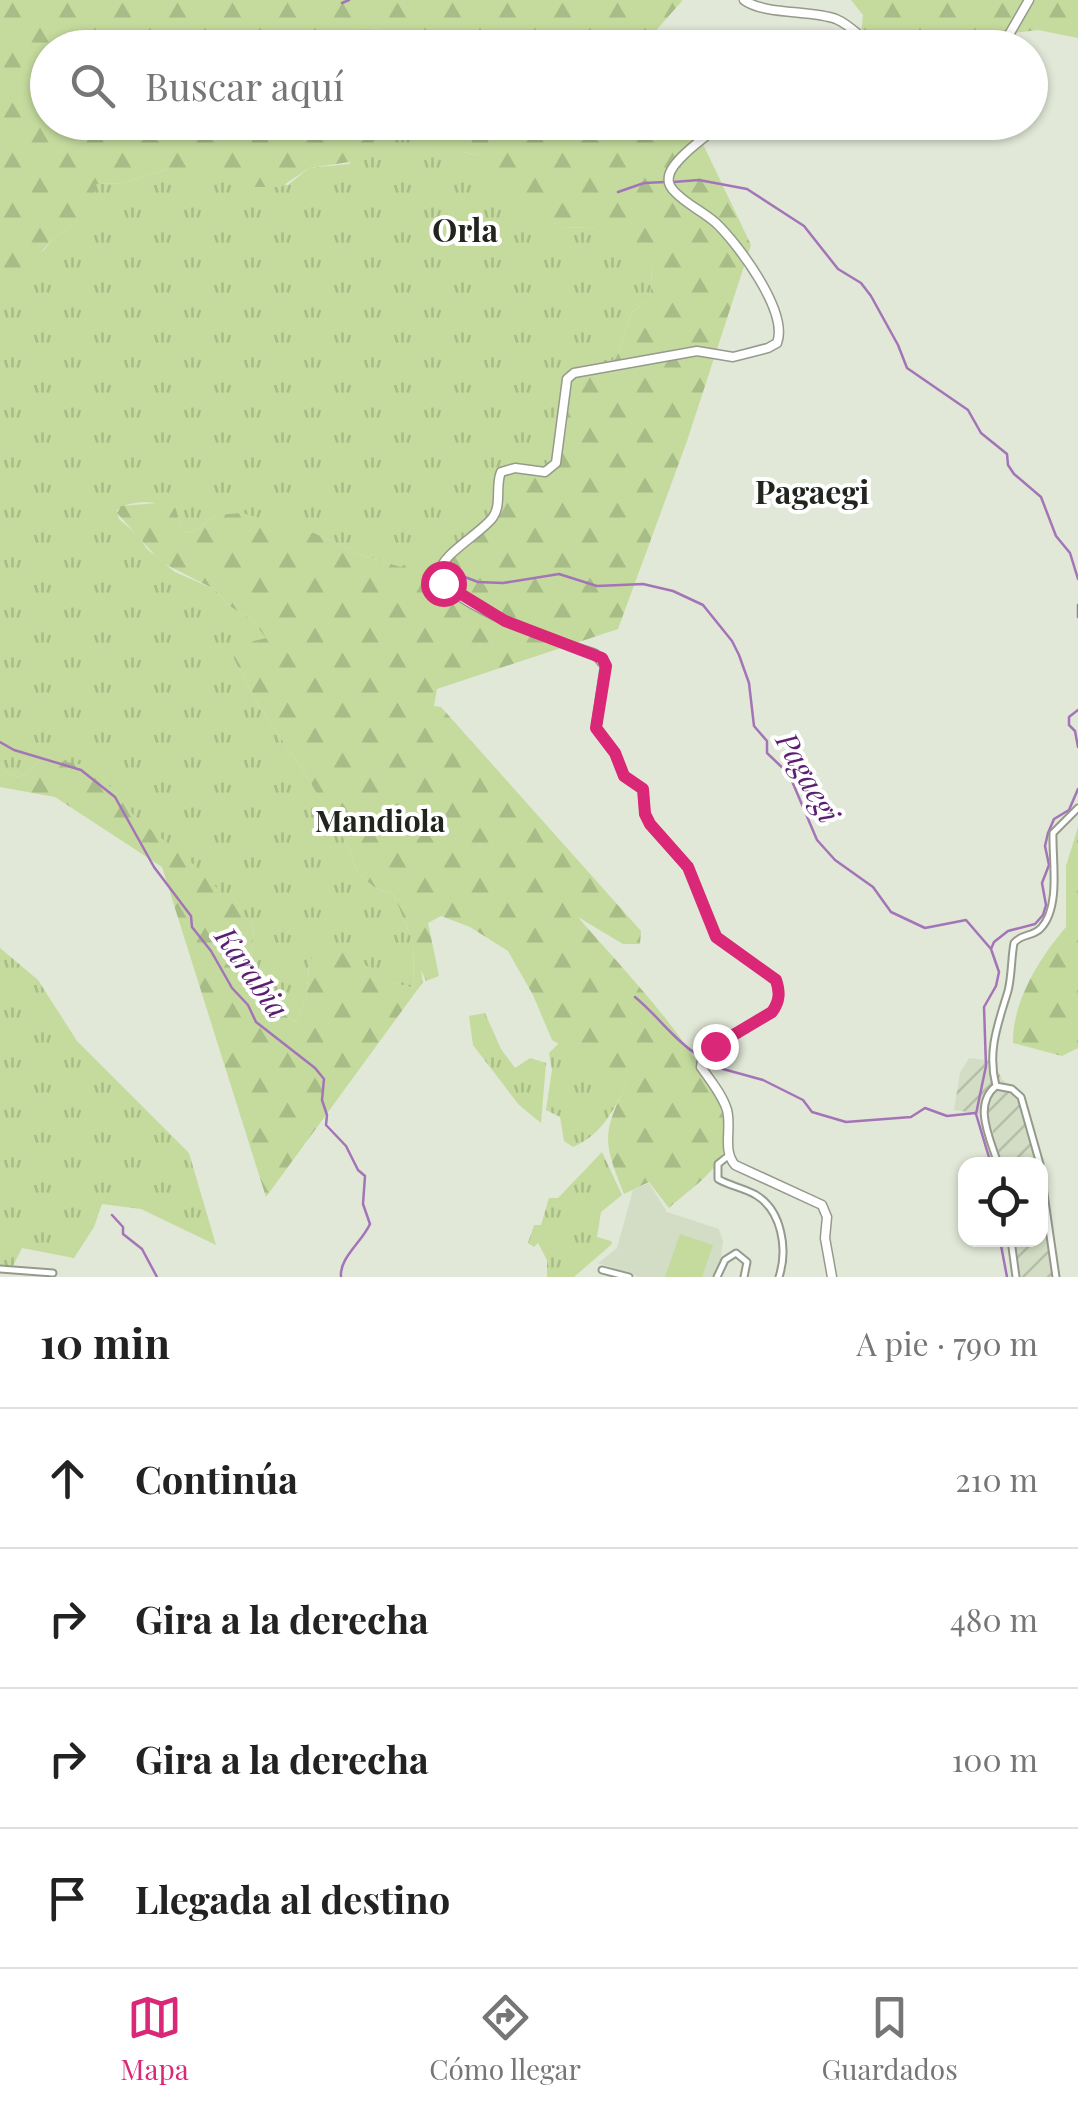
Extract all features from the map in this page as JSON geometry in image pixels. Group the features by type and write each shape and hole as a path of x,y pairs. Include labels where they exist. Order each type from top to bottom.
{"street":[{"path":"744,0 762,8 834,18 852,30"},
{"path":"1012,30 1029,0"},
{"path":"703,140 671,169 670,184 718,226 753,272 780,325 777,343 733,357 697,351 574,373 567,380 556,463 546,472 514,468 501,472 494,516 444,562 440,574 443,583 459,595 505,621 602,658 606,666 595,720 598,734 615,753 624,776 643,789 645,814 688,867 716,937 776,980 780,991 772,1012 703,1053 701,1067 728,1114 728,1156 735,1166 822,1205 827,1217 824,1238 832,1277"},
{"path":"996,1086 991,1056 1010,979 1014,943 1023,934 1039,930 1045,922 1056,873 1054,833 1078,808"},
{"path":"996,1157 984,1106 989,1091 996,1086 1012,1089 1020,1097 1038,1157"},
{"path":"728,1156 718,1164 718,1179 765,1202 777,1219 782,1259 779,1277"},
{"path":"1048,1221 1056,1277"},
{"path":"1012,1247 1016,1277"},
{"path":"717,1277 725,1260 736,1253 748,1262 744,1277"},
{"path":"0,1268 53,1273"},
{"path":"602,1270 629,1277"}],"shaded area":[{"path":"969,1058 993,1061 1002,1079 1018,1096 1034,1157 1000,1157 988,1115 954,1110 960,1073"},
{"path":"649,1183 667,1212 719,1229 723,1241 720,1263 712,1277 638,1277 598,1263 617,1248 633,1190"},
{"path":"1048,1242 1052,1277 1020,1277 1016,1247 1048,1247"}],"green space":[{"path":"0,0 682,0 656,30 30,30 30,140 374,140 363,160 309,168 281,187 257,187 168,169 124,183 96,184 97,189 76,222 53,238 37,257 0,281"},
{"path":"851,0 1078,0 1078,38 1048,30 862,30 863,15"},
{"path":"356,27 381,30 344,30"},
{"path":"368,140 448,140 462,152 480,155 490,181 525,207 562,228 591,227 647,251 652,267 650,299 632,312 616,358 571,385 559,459 497,506 490,519 458,546 401,567 362,555 314,533 216,515 187,533 182,530 176,509 169,506 138,503 117,510 119,519 139,536 147,549 175,572 214,589 231,607 252,620 267,638 234,659 260,708 344,839 358,873 374,887 394,895 413,942 414,988 394,983 344,953 309,962 307,994 297,1022 282,1011 251,960 252,923 135,817 101,776 38,762 17,777 0,769 0,281 76,222 95,184 124,183 168,169 288,185 309,168 349,164"},
{"path":"448,140 701,140 751,245 687,441 618,629 437,689 434,706 441,707 641,931 640,944 623,944 578,917 671,1026 713,1090 724,1120 722,1155 702,1180 669,1208 649,1182 624,1194 612,1163 609,1128 626,1085 552,1040 508,951 470,927 441,916 428,923 439,976 426,981 421,970 423,982 266,1197 162,867 55,797 0,787 0,769 17,777 49,759 85,765 101,776 135,817 191,862 252,923 251,960 277,1004 297,1022 307,994 309,962 314,955 344,952 394,983 414,988 413,942 394,895 374,887 358,873 344,839 260,708 234,659 234,650 239,645 266,638 252,620 231,607 214,589 161,562 117,513 121,506 169,502 187,533 216,515 242,513 314,533 362,555 401,567 429,548 458,546 490,519 511,470 527,465 547,470 559,459 573,376 616,358 632,312 650,299 652,267 647,252 591,227 562,228 525,208 490,181 479,167 480,155 462,152"},
{"path":"1078,827 1078,1048 1062,1056 1013,1043 1014,1027 1029,981 1066,927 1066,866"},
{"path":"0,948 38,980 77,1041 189,1153 216,1245 141,1209 102,1204 94,1227 74,1258 22,1248 13,1266 0,1265"},
{"path":"485,1013 501,1049 515,1068 530,1058 546,1063 541,1123 519,1105 473,1045 469,1016"},
{"path":"559,1043 626,1085 599,1129 573,1147 564,1141 560,1117 546,1110 552,1070 549,1053"},
{"path":"602,1152 622,1195 601,1212 597,1237 612,1244 574,1277 547,1277 547,1260 538,1243 534,1247 528,1243 534,1225 541,1225 549,1198 558,1198"},
{"path":"680,1234 713,1245 702,1277 665,1277"}],"waterway":[{"path":"342,3 349,0"},
{"path":"673,182 699,180 747,189 804,226 838,269 861,283 871,296 907,368 968,410 981,433 1007,454 1014,474 1041,497 1056,536 1070,553 1078,579"},
{"path":"618,192 644,183 665,182"},
{"name":"Pagaegi","path":"457,574 478,582 503,583 559,574 597,586 643,584 673,591 703,605 739,655 749,683 754,726 767,741 767,753 789,774 817,840 835,860 873,887 891,912 925,928 966,920 991,949"},
{"path":"1078,605 1078,617"},
{"path":"1078,710 1069,717 1078,747"},
{"name":"Karabia","path":"0,742 81,770 115,797 154,867 191,916 192,927 256,1022 324,1079 326,1125 346,1146 365,1176 363,1204 370,1224 344,1263 341,1277"},
{"path":"989,1157 976,1114 986,1066 984,1007 999,972 991,949 1008,931 1035,924 1043,915 1048,833 1054,819 1069,810 1078,789"},
{"path":"635,997 699,1056"},
{"path":"706,1060 763,1080 803,1100 812,1112 846,1122 911,1117 925,1108 947,1116 975,1113"},
{"path":"112,1215 123,1227 123,1234 142,1249 157,1277"},
{"path":"1001,1247 1007,1277"}],"district":[{"name":"Orla","path":"465,228"},
{"name":"Pagaegi","path":"812,490"},
{"name":"Mandiola","path":"380,820"}],"route":[{"path":"443,583 505,621 602,658 606,666 595,720 598,734 615,753 619,770 646,794 645,814 688,867 716,937 776,980 780,991 772,1012 715,1046"}]}
